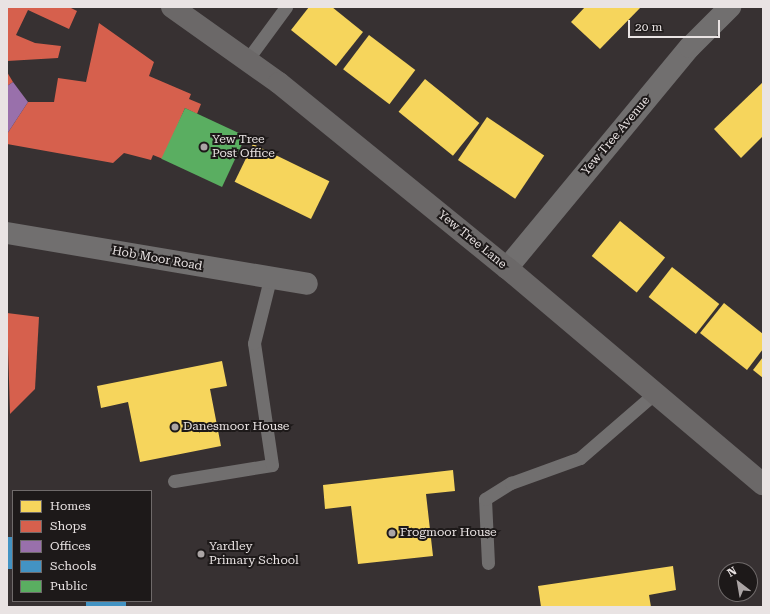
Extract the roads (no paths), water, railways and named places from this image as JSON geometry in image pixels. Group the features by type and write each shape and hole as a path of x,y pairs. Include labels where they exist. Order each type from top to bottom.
{"street":[{"name":"Yew Tree Lane","path":"172,7 247,60 507,268 654,394 763,484"},
{"name":"Yew Tree Avenue","path":"507,268 690,47 730,7"},
{"name":"Hob Moor Road","path":"7,233 270,279 307,284"}],"lane":[{"path":"247,60 286,7"},
{"path":"174,481 272,465 254,344 270,279"},
{"path":"488,563 485,498 511,483 580,458 654,394"}],"place":[{"name":"Yew Tree Post Office","path":"204,147"},
{"name":"Danesmoor House","path":"175,427"},
{"name":"Frogmoor House","path":"392,533"},
{"name":"Yardley Primary School","path":"201,554"}]}
